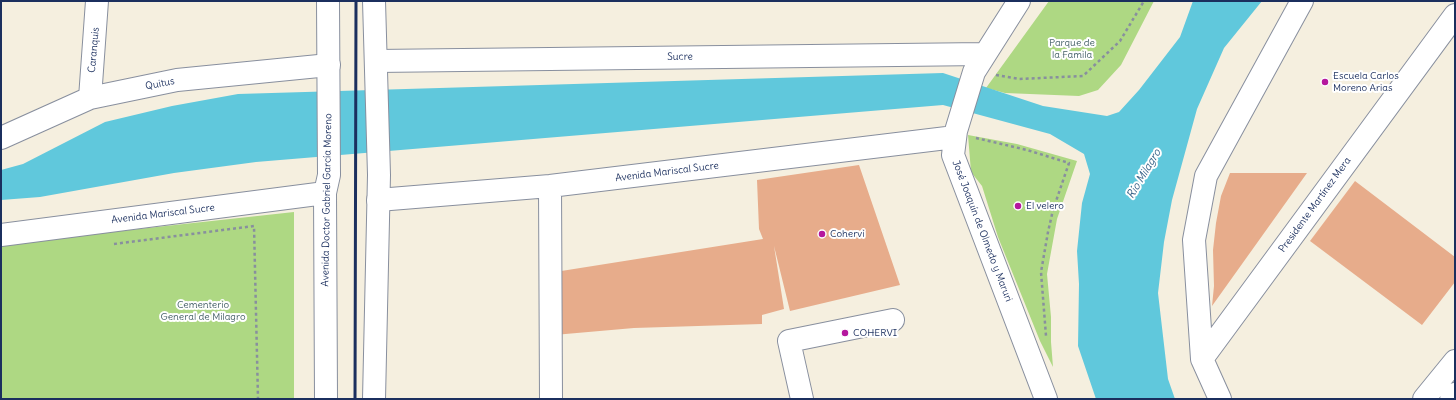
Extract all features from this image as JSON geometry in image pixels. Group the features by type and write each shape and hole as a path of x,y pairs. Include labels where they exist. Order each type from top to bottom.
{"street":[{"name":"Caranquis","path":"90,98 98,1"},
{"name":"Avenida Doctor Gabriel García Moreno","path":"326,399 329,73 328,1"},
{"path":"374,1 379,175 374,399"},
{"name":"José Joaquín de Olmedo y Maruri","path":"1019,1 977,68 962,135 953,155 1046,399"},
{"path":"1220,399 1202,360 1194,240 1206,176 1302,1"},
{"name":"Presidente Martínez Mera","path":"1202,360 1455,15"},
{"name":"Sucre","path":"376,61 977,68"},
{"name":"Quitus","path":"1,138 90,98 177,80 329,73"},
{"name":"Avenida Mariscal Sucre","path":"378,200 550,186 962,135"},
{"name":"Avenida Mariscal Sucre","path":"1,235 327,184"},
{"path":"550,186 551,399"},
{"path":"802,399 789,341 893,320"},
{"path":"1446,395 1455,361"}],"path":[{"path":"977,68 1019,79 1083,76 1120,41 1144,1"},
{"path":"962,135 1027,150 1069,163 1053,210 1041,272 1046,341"},
{"path":"111,244 254,226 258,399"}],"green space":[{"name":"Parque de la Famila","path":"1049,1 1154,1 1121,65 1098,90 1079,96 1005,93 986,88"},
{"path":"968,135 1017,144 1077,161 1057,219 1047,274 1051,317 1053,367 1040,341 998,237 982,186 971,172"},
{"name":"Cementerio General de Milagro","path":"294,212 294,399 1,399 1,244"}],"water":[{"name":"Río Milagro","path":"1193,1 1262,1 1224,48 1197,109 1172,200 1164,242 1158,293 1168,379 1175,399 1096,399 1078,346 1079,284 1077,251 1082,203 1090,174 1084,154 1050,134 943,105 256,162 174,173 40,197 1,200 1,170 23,164 105,122 172,106 238,94 943,73 1043,106 1107,116 1119,112 1139,90 1180,37"}],"building":[{"path":"859,165 900,285 790,311 774,246 784,309 762,315 762,324 634,328 554,335 555,272 763,239 759,229 757,180"},
{"path":"1230,173 1307,173 1212,306 1214,286 1213,250 1216,223 1221,196"},
{"path":"1355,181 1455,257 1455,282 1422,325 1310,241"}],"railway":[{"path":"355,399 356,1"}],"place":[{"name":"Escuela Carlos Moreno Arias","path":"1325,82"},
{"name":"El velero","path":"1018,206"},
{"name":"Cohervi","path":"822,234"},
{"name":"COHERVI","path":"845,333"}]}
